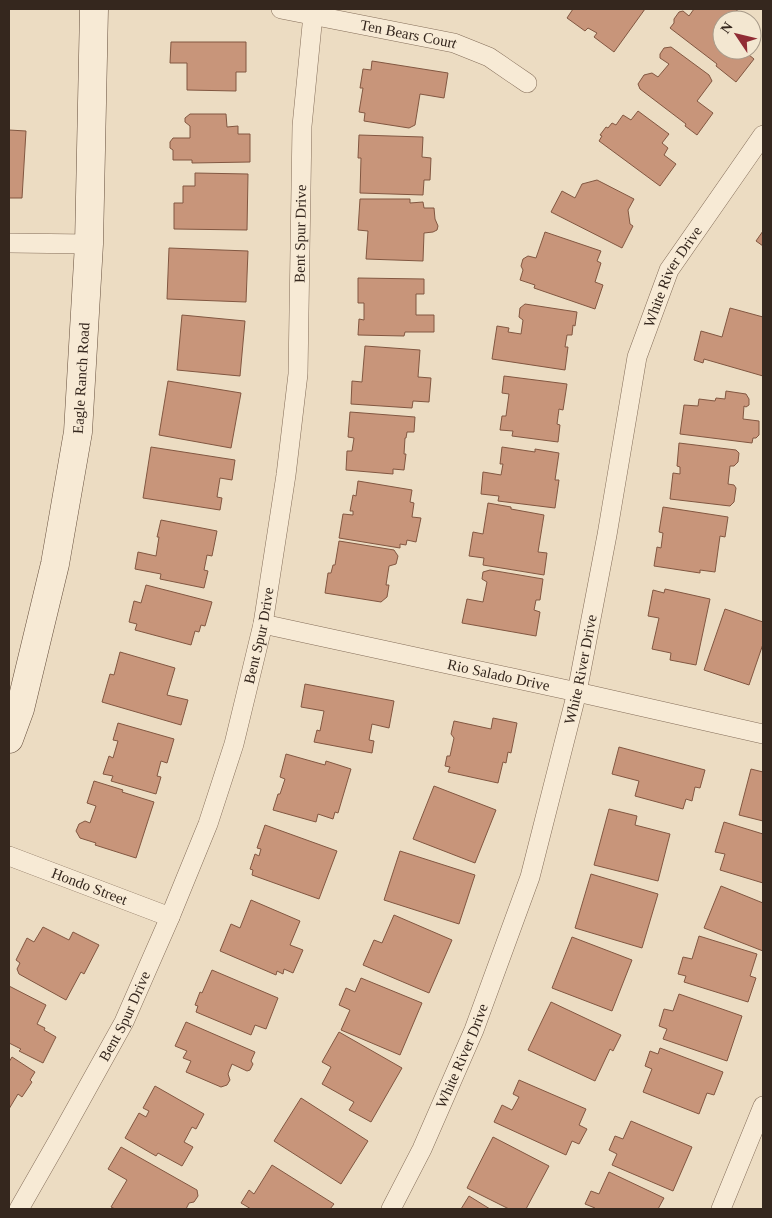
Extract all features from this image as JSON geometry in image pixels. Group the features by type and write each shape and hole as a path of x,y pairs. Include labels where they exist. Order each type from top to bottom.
{"street":[{"name":"Eagle Ranch Road","path":"9,739 20,709 55,564 78,432 89,244 94,9"},
{"name":"Ten Bears Court","path":"281,9 454,42 489,58 527,83"},
{"name":"Bent Spur Drive","path":"19,1209 124,1022 208,824 236,735 263,624 286,476 298,374 302,126 312,15"},
{"name":"White River Drive","path":"391,1209 422,1149 474,1030 530,877 577,692 607,535 637,357 669,270 763,135"},
{"path":"9,243 89,244"},
{"name":"Rio Salado Drive","path":"263,624 763,734"},
{"name":"Hondo Street","path":"9,856 170,917"},
{"path":"721,1209 763,1106"}],"building":[{"path":"573,9 645,9 614,52 594,37 597,33 588,28 585,31 567,18"},
{"path":"694,9 736,10 712,10 712,60 753,60 736,82 716,66 717,64 670,28 679,12 683,11 689,16"},
{"path":"171,42 246,42 246,72 236,72 236,91 187,90 187,63 170,63"},
{"path":"671,47 709,75 712,81 697,101 713,113 697,135 685,126 686,124 640,89 638,84 644,75 652,73 658,77 669,64 660,58 660,54 664,48"},
{"path":"372,61 448,73 444,98 420,94 415,125 409,128 364,121 365,113 359,112 363,88 360,88 363,69 371,70"},
{"path":"638,111 669,134 662,143 668,148 664,155 676,164 660,186 599,141 602,136 600,135 606,127 608,128 612,123 616,125 623,115 631,120"},
{"path":"190,114 226,114 227,127 238,126 238,134 250,134 250,162 192,163 192,160 173,160 173,150 170,148 170,142 173,138 190,138 190,126 185,122 185,118"},
{"path":"9,130 26,131 22,198 9,198"},
{"path":"359,135 423,137 422,157 431,158 430,180 424,180 423,195 360,193 361,158 358,158"},
{"path":"195,173 248,174 247,230 174,229 174,203 183,203 183,186 195,186"},
{"path":"597,180 634,199 628,210 630,224 633,226 622,248 551,212 562,191 575,198 582,184"},
{"path":"360,199 410,199 410,203 423,202 424,208 434,208 438,226 437,230 433,232 424,233 423,261 366,259 368,231 358,230"},
{"path":"763,231 763,246 756,241"},
{"path":"545,232 601,251 597,261 601,263 595,282 603,285 595,309 534,288 535,285 520,280 523,270 521,266 523,259 528,256 536,258"},
{"path":"169,248 248,251 246,302 167,299"},
{"path":"358,278 424,279 424,294 416,294 416,315 434,315 434,332 405,332 404,336 358,335 359,319 364,320 364,303 358,303"},
{"path":"525,304 577,312 572,335 567,335 565,347 568,347 565,370 492,359 497,326 509,328 508,332 521,334 523,320 519,317 520,308"},
{"path":"730,308 763,317 763,376 704,359 703,363 694,360 701,331 722,337"},
{"path":"182,315 245,321 240,376 177,370"},
{"path":"365,346 420,350 418,377 431,378 429,402 413,401 412,408 351,404 352,381 362,382"},
{"path":"504,376 567,384 563,410 559,409 557,424 560,425 558,442 512,436 513,431 500,430 502,416 506,416 509,394 502,393"},
{"path":"168,381 241,393 231,448 159,435"},
{"path":"726,391 746,394 749,399 749,405 744,406 743,419 759,421 759,435 753,438 752,443 680,434 684,405 698,406 699,399 715,401 716,398 725,399"},
{"path":"350,412 415,417 414,432 407,432 405,438 404,470 393,469 393,474 346,470 347,451 352,451 354,438 348,437"},
{"path":"679,443 736,450 739,453 738,462 734,466 730,466 728,484 734,485 736,488 734,502 730,506 670,499 673,473 680,474 680,467 677,466"},
{"path":"151,447 235,460 232,480 220,478 217,497 222,498 220,510 143,498"},
{"path":"502,447 535,452 535,449 559,453 555,480 559,480 555,508 498,501 499,496 481,494 483,472 501,475 503,464 500,464"},
{"path":"358,481 412,490 410,502 414,503 412,517 421,518 416,542 407,540 406,545 400,544 400,548 339,538 343,514 353,515 353,511 350,511 353,495 356,496"},
{"path":"488,503 544,515 538,552 547,553 544,575 483,565 484,558 469,556 473,532 483,534"},
{"path":"663,507 728,517 725,537 720,536 715,572 700,570 700,573 654,566 657,547 661,548 663,533 659,532"},
{"path":"161,520 217,531 212,556 207,555 204,570 208,571 204,588 160,579 161,574 135,569 138,552 156,556 159,537 157,537"},
{"path":"339,541 394,550 398,556 396,564 389,566 386,585 389,585 387,597 381,602 325,593 328,573 331,573 333,565 335,565"},
{"path":"490,570 543,579 540,600 536,600 534,610 540,612 536,636 462,623 467,599 483,602 487,582 482,579 483,572"},
{"path":"146,585 212,602 205,626 201,625 199,632 195,631 191,645 135,630 137,624 129,622 134,601 141,603"},
{"path":"665,589 710,599 696,665 670,660 671,653 652,649 659,618 648,616 653,590 664,593"},
{"path":"725,609 763,622 763,644 749,685 704,670"},
{"path":"120,652 175,668 167,695 188,700 181,725 102,702 110,674 114,675"},
{"path":"305,684 394,701 389,728 372,724 369,740 374,741 372,753 314,742 317,730 320,731 324,711 301,707"},
{"path":"493,718 517,723 511,753 508,752 506,763 503,762 498,783 448,772 450,767 445,766 447,756 450,756 454,738 451,734 454,721 491,729"},
{"path":"118,723 174,739 167,763 161,761 157,776 161,777 156,794 111,781 113,776 103,774 109,756 113,758 118,741 113,740"},
{"path":"619,747 705,770 700,788 695,787 692,801 686,799 683,809 635,796 639,781 612,774"},
{"path":"286,754 325,765 326,761 351,769 338,813 335,812 333,819 318,814 316,822 273,810 285,779 280,777"},
{"path":"751,769 763,772 763,821 739,815"},
{"path":"94,781 154,802 136,858 95,845 96,843 80,838 76,831 79,824 85,821 90,823 96,806 87,803"},
{"path":"434,786 496,810 475,863 413,839"},
{"path":"609,809 637,816 635,825 670,834 658,881 594,865"},
{"path":"724,822 763,834 763,883 720,870 725,854 715,852"},
{"path":"265,825 337,851 319,899 252,875 253,870 250,869 255,854 259,856 261,849 257,848"},
{"path":"400,851 475,875 459,924 384,900"},
{"path":"591,874 658,894 642,948 575,928"},
{"path":"721,886 763,903 763,951 704,928"},
{"path":"251,900 300,921 290,945 303,950 293,973 284,969 283,974 277,971 276,975 220,951 231,924 240,928"},
{"path":"394,915 452,940 429,993 363,965 374,940 382,943"},
{"path":"43,927 69,940 73,932 99,945 84,974 81,972 66,1000 19,974 17,969 20,963 16,960 27,938 34,942"},
{"path":"699,936 757,954 750,976 756,978 748,1002 684,982 686,976 678,974 683,957 692,959"},
{"path":"572,937 632,960 612,1011 552,988"},
{"path":"212,970 278,998 266,1029 255,1025 251,1035 196,1012 198,1006 195,1005"},
{"path":"361,978 422,1003 400,1055 341,1030 350,1010 339,1005 346,988 355,992"},
{"path":"9,986 46,1005 37,1024 56,1037 43,1063 19,1051 21,1049 9,1043"},
{"path":"679,994 742,1016 727,1061 663,1039 667,1029 659,1026 664,1009 673,1011"},
{"path":"551,1002 621,1035 613,1051 610,1049 595,1081 528,1050"},
{"path":"186,1022 255,1052 250,1070 247,1071 232,1064 228,1074 230,1080 227,1085 221,1087 186,1072 191,1061 183,1058 187,1051 175,1046"},
{"path":"339,1032 402,1068 371,1122 349,1110 354,1102 322,1084 331,1067 322,1062"},
{"path":"660,1048 723,1072 714,1095 707,1093 699,1114 643,1092 652,1069 645,1066 650,1051 658,1054"},
{"path":"12,1057 35,1072 30,1080 32,1082 22,1097 18,1094 9,1109 9,1062"},
{"path":"519,1080 586,1109 579,1125 587,1129 579,1144 572,1141 566,1155 494,1122 502,1105 512,1110 519,1097 513,1094"},
{"path":"155,1086 204,1114 196,1129 192,1127 184,1142 193,1147 182,1166 158,1153 156,1156 125,1138 139,1113 146,1117 149,1111 143,1108"},
{"path":"301,1098 368,1141 341,1184 274,1141"},
{"path":"631,1121 692,1147 673,1191 612,1165 617,1154 609,1150 615,1136 623,1139"},
{"path":"493,1137 549,1166 526,1209 509,1209 467,1188"},
{"path":"121,1147 197,1190 198,1196 194,1202 189,1203 186,1209 115,1209 111,1207 127,1180 108,1169"},
{"path":"272,1165 334,1204 330,1209 251,1209 241,1203 249,1190 254,1194"},
{"path":"609,1172 664,1198 658,1209 594,1209 585,1204 591,1191 599,1194"},
{"path":"469,1196 490,1209 461,1209"}]}
